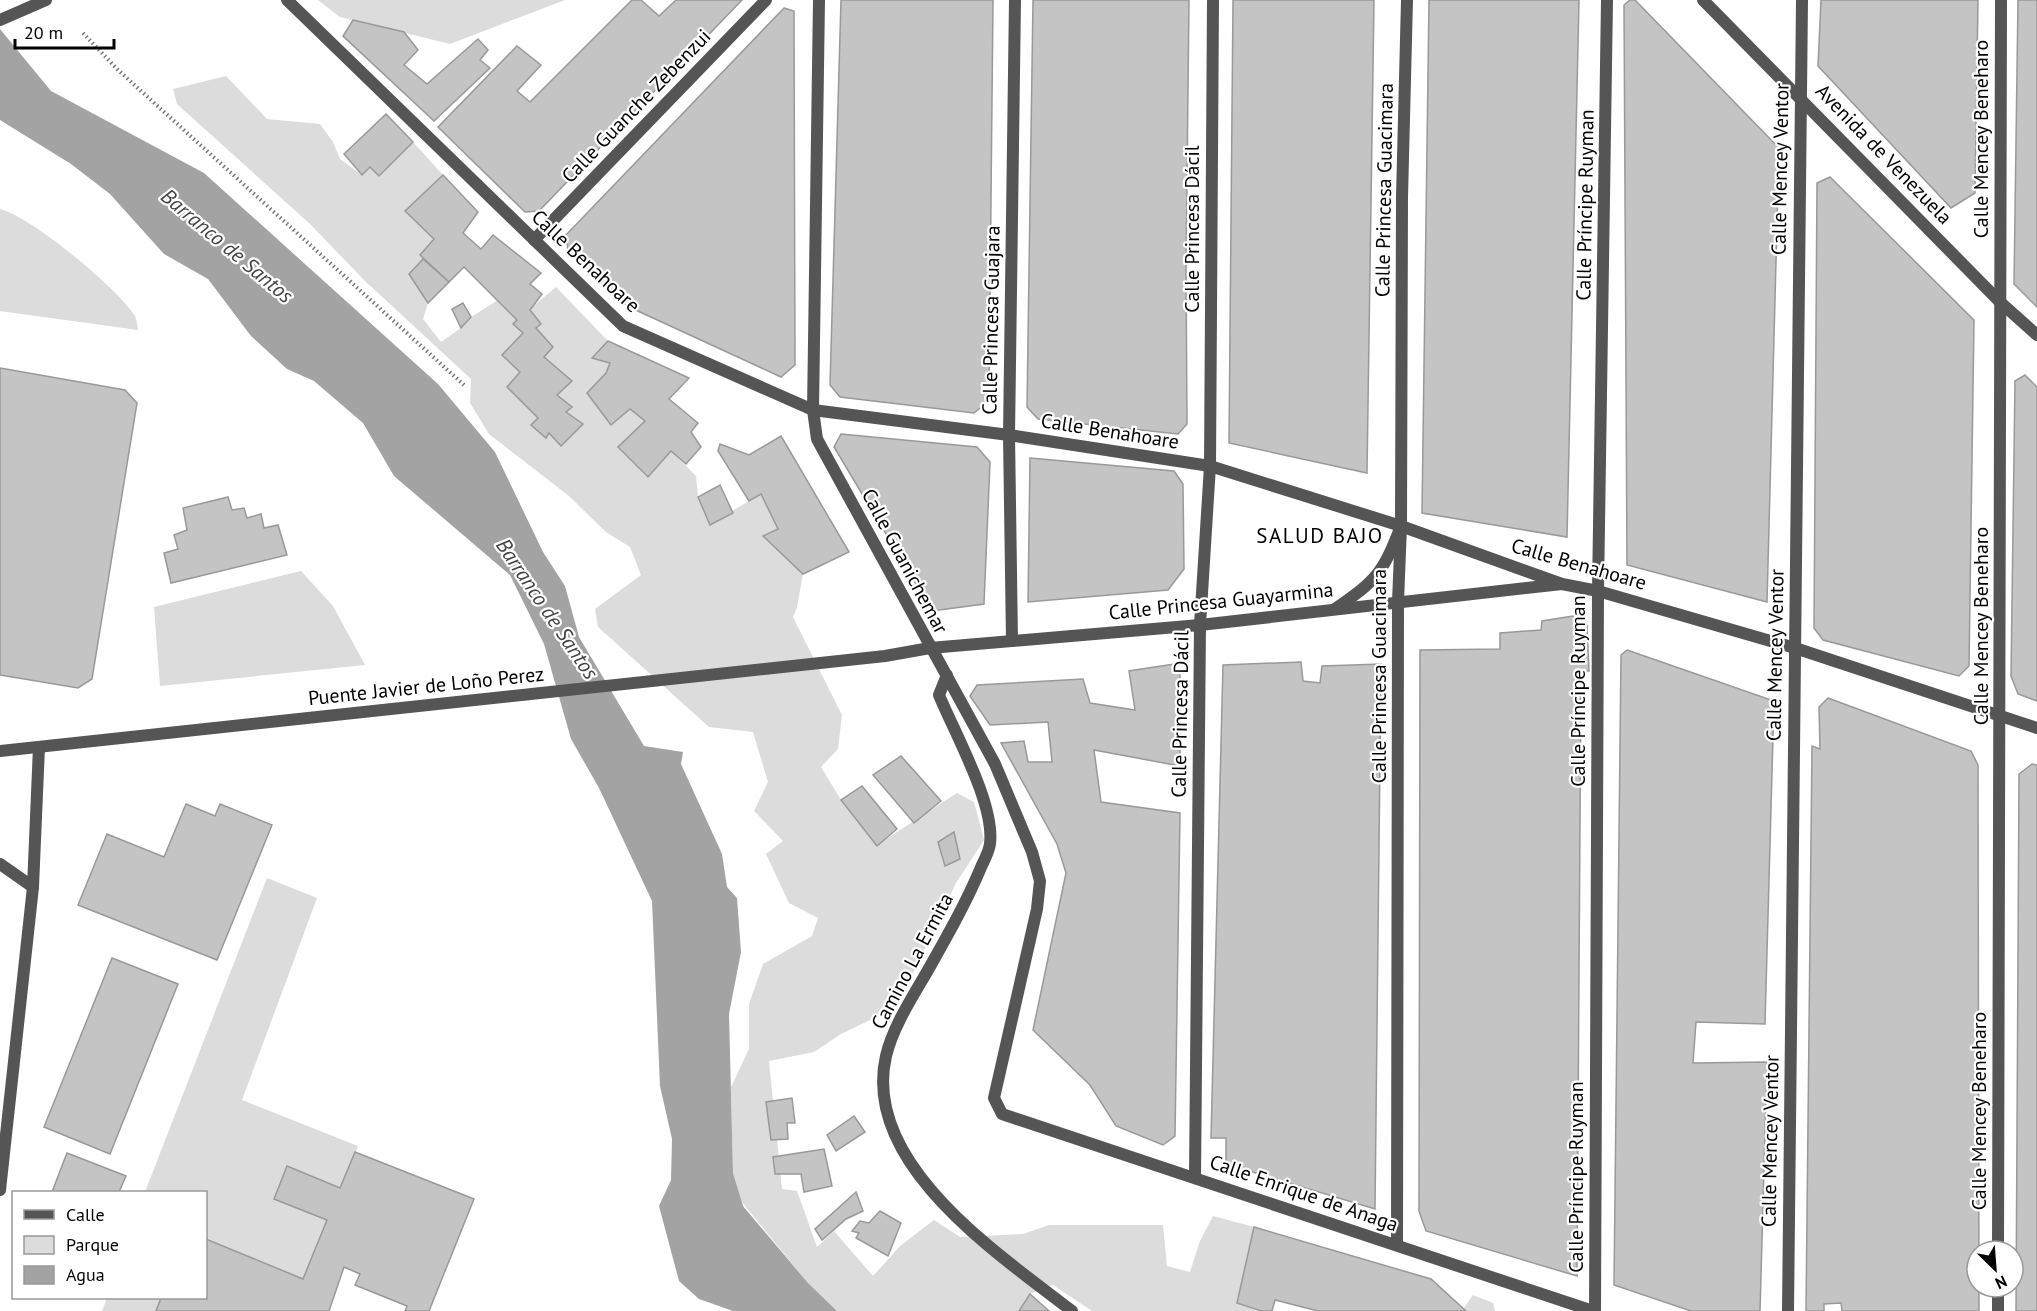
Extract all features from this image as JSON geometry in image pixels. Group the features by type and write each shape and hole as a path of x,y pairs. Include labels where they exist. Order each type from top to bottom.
{"street":[{"path":"0,20 46,0"},
{"name":"Calle Benahoare","path":"287,0 623,326 813,410 1009,435 1210,466 1401,526 1562,584 1598,591 1795,648 2037,728"},
{"name":"Calle Guanche Zebenzui","path":"534,240 766,0"},
{"name":"Calle Guanichemar","path":"819,0 813,410 817,440 995,764 1032,852 1040,881 1037,909 994,1098 1002,1114"},
{"name":"Calle Princesa Guajara","path":"1012,641 1009,435 1015,0"},
{"name":"Calle Princesa Dácil","path":"1195,1178 1200,625 1210,466 1213,0"},
{"name":"Calle Princesa Guacimara","path":"1397,1245 1398,602 1401,526 1402,209 1407,0"},
{"name":"Calle Príncipe Ruyman","path":"1594,1311 1598,591 1607,0"},
{"name":"Avenida de Venezuela","path":"1703,0 1800,96 2000,302 2037,335"},
{"name":"Calle Mencey Ventor","path":"1788,1311 1802,0"},
{"name":"Calle Mencey Beneharo","path":"1998,1239 2001,0"},
{"path":"1334,609 1370,585 1380,571 1401,526"},
{"name":"Calle Princesa Guayarmina","path":"885,656 930,648 1200,625 1562,584"},
{"name":"Puente Javier de Loño Perez","path":"0,751 885,656"},
{"name":"Camino La Ermita","path":"947,675 939,695 988,811 990,845 972,890 896,1028 886,1056 883,1088 890,1122 903,1152 925,1180 981,1240 1072,1311"},
{"path":"0,1190 33,887 39,747"},
{"path":"0,864 33,887"},
{"name":"Calle Enrique de Anaga","path":"1002,1114 1594,1311"}],"path":[{"path":"83,33 118,70 464,385"}],"green space":[{"path":"318,0 565,0 450,44 340,17"},
{"path":"226,76 267,119 320,124 333,142 340,159 362,175 370,167 413,142 443,175 405,211 434,239 423,259 409,274 428,303 423,319 441,342 461,328 471,317 498,300 530,309 556,287 608,341 592,358 610,363 606,373 587,393 611,425 630,409 649,424 618,448 647,477 671,451 696,476 698,497 710,524 761,494 778,529 764,537 803,574 793,617 842,715 838,749 821,767 841,800 877,845 957,793 974,802 984,840 956,883 897,1007 841,1034 814,1052 769,1061 782,1189 797,1191 817,1247 834,1231 873,1276 900,1246 934,1220 960,1237 1023,1234 1049,1225 1163,1225 1167,1266 1190,1272 1200,1241 1213,1216 1254,1227 1237,1303 1257,1311 1092,1311 1053,1285 1030,1294 1019,1311 837,1311 808,1283 741,1201 733,1173 731,1087 749,1049 749,1004 763,964 812,936 818,918 789,903 766,854 783,841 754,811 768,782 753,732 709,727 598,627 595,609 641,575 630,547 606,532 569,496 489,434 470,403 471,379 365,281 310,224 177,104 173,89"},
{"path":"0,209 32,225 93,272 135,316 138,330 0,311"},
{"path":"301,571 333,606 365,665 160,686 154,607"},
{"path":"267,878 317,898 242,1100 358,1146 303,1279 207,1239 207,1191 145,1191"},
{"path":"1473,1295 1493,1303 1495,1311 1466,1311 1463,1309"},
{"path":"107,1299 161,1299 156,1311 102,1311"}],"water":[{"name":"Barranco de Santos","path":"0,29 51,91 204,173 438,384 495,452 543,552 565,586 579,637 644,746 683,752 681,764 722,854 727,887 737,898 741,952 729,1014 733,1173 743,1206 808,1283 837,1311 733,1311 699,1299 679,1281 659,1206 671,1180 672,1139 660,1086 652,901 599,788 571,739 544,644 510,575 394,476 363,423 314,381 287,369 251,336 208,279 164,254 110,194 71,164 0,120"}],"building":[{"path":"632,0 641,0 659,16 676,0 742,0 539,211 525,212 438,127 517,46 541,65 517,91 530,102"},
{"path":"841,0 993,0 989,401 974,413 840,397 830,385"},
{"path":"1033,0 1189,0 1187,424 1178,434 1038,419 1027,407"},
{"path":"1233,0 1374,0 1367,473 1229,443"},
{"path":"1429,0 1579,0 1567,537 1422,513"},
{"path":"1630,0 1635,0 1779,148 1767,602 1627,565 1624,5"},
{"path":"1821,0 1978,0 1975,193 1951,208 1818,66"},
{"path":"2018,0 2037,0 2037,307 2014,284"},
{"path":"784,8 794,11 795,365 781,377 627,306 568,251 566,235"},
{"path":"353,20 404,32 418,50 404,65 427,84 478,39 488,50 480,60 490,68 434,121 343,36"},
{"path":"386,114 413,142 379,176 370,167 362,175 344,154"},
{"path":"443,175 478,212 463,233 481,249 493,235 541,273 530,284 542,294 530,310 541,324 536,328 553,347 544,357 572,381 557,395 572,407 566,412 583,424 561,446 549,433 546,438 531,425 538,418 507,387 520,372 502,355 523,333 513,324 517,320 464,267 449,282 420,255 434,239 405,211"},
{"path":"1830,177 1974,320 1969,666 1959,676 1823,640 1814,628 1817,183"},
{"path":"423,259 449,282 428,303 409,274"},
{"path":"463,303 471,317 461,328 452,309"},
{"path":"608,341 689,378 669,399 698,423 691,432 701,447 686,464 671,451 648,477 618,447 645,421 630,409 611,425 587,393 606,373 610,363 592,358"},
{"path":"0,368 125,390 137,403 92,679 78,688 0,675"},
{"path":"2025,375 2037,387 2037,701 2018,694 2011,676 2015,381"},
{"path":"841,434 977,447 990,462 984,604 932,611 834,447"},
{"path":"781,436 849,552 803,574 763,536 778,529 761,494 749,501 718,451 720,444 749,455"},
{"path":"1030,458 1174,471 1183,484 1184,569 1168,590 1028,602"},
{"path":"720,485 733,513 710,525 698,497"},
{"path":"228,497 232,510 244,508 247,518 261,514 264,528 278,525 287,555 171,583 164,553 178,549 174,535 187,530 183,508"},
{"path":"1579,615 1587,625 1589,671 1581,671 1577,1276 1426,1231 1419,1211 1420,650 1500,649 1500,633 1541,630 1542,621"},
{"path":"1627,650 1774,701 1765,1024 1696,1022 1693,1063 1767,1062 1760,1311 1691,1311 1614,1285 1621,655"},
{"path":"1301,662 1303,681 1320,683 1322,666 1381,664 1375,1209 1226,1164 1226,1138 1211,1138 1223,665"},
{"path":"1174,664 1180,673 1180,766 1094,750 1101,802 1180,813 1175,1136 1163,1145 1116,1126 1090,1085 1033,1030 1066,873 1057,844 1001,743 1024,741 1028,762 1052,762 1048,722 990,725 970,696 977,685 1083,679 1090,703 1135,710 1129,671"},
{"path":"1828,698 1971,751 1978,765 1979,1239 1965,1239 1965,1299 1979,1299 1979,1311 1842,1311 1841,1303 1824,1304 1824,1311 1806,1311 1812,746 1820,749 1819,707"},
{"path":"901,756 941,801 914,823 873,775"},
{"path":"2032,764 2037,765 2037,1311 2016,1311 2016,1299 2025,1299 2025,1239 2016,1239 2019,774"},
{"path":"862,786 897,829 877,846 841,800"},
{"path":"186,804 215,816 220,804 272,825 217,960 78,905 107,834 164,857"},
{"path":"954,832 960,859 945,866 938,842"},
{"path":"112,958 178,984 110,1154 44,1127"},
{"path":"792,1098 795,1123 787,1123 788,1139 771,1140 766,1102"},
{"path":"854,1116 865,1132 836,1151 827,1135"},
{"path":"824,1149 832,1186 804,1192 801,1174 775,1174 773,1157"},
{"path":"355,1152 474,1199 429,1311 405,1311 407,1306 355,1285 360,1274 344,1267 329,1311 156,1311 161,1299 207,1299 207,1239 303,1279 327,1220 274,1199 287,1166 340,1188"},
{"path":"67,1153 126,1176 119,1191 52,1191"},
{"path":"856,1192 863,1211 846,1219 822,1240 815,1229"},
{"path":"880,1211 901,1223 888,1256 856,1238 859,1233 852,1231 860,1221 869,1223"},
{"path":"1254,1227 1431,1279 1466,1311 1318,1311 1275,1300 1272,1311 1261,1311 1237,1303"},
{"path":"1030,1294 1049,1311 1019,1311"}],"district":[{"name":"SALUD BAJO","path":"1320,536"}]}
